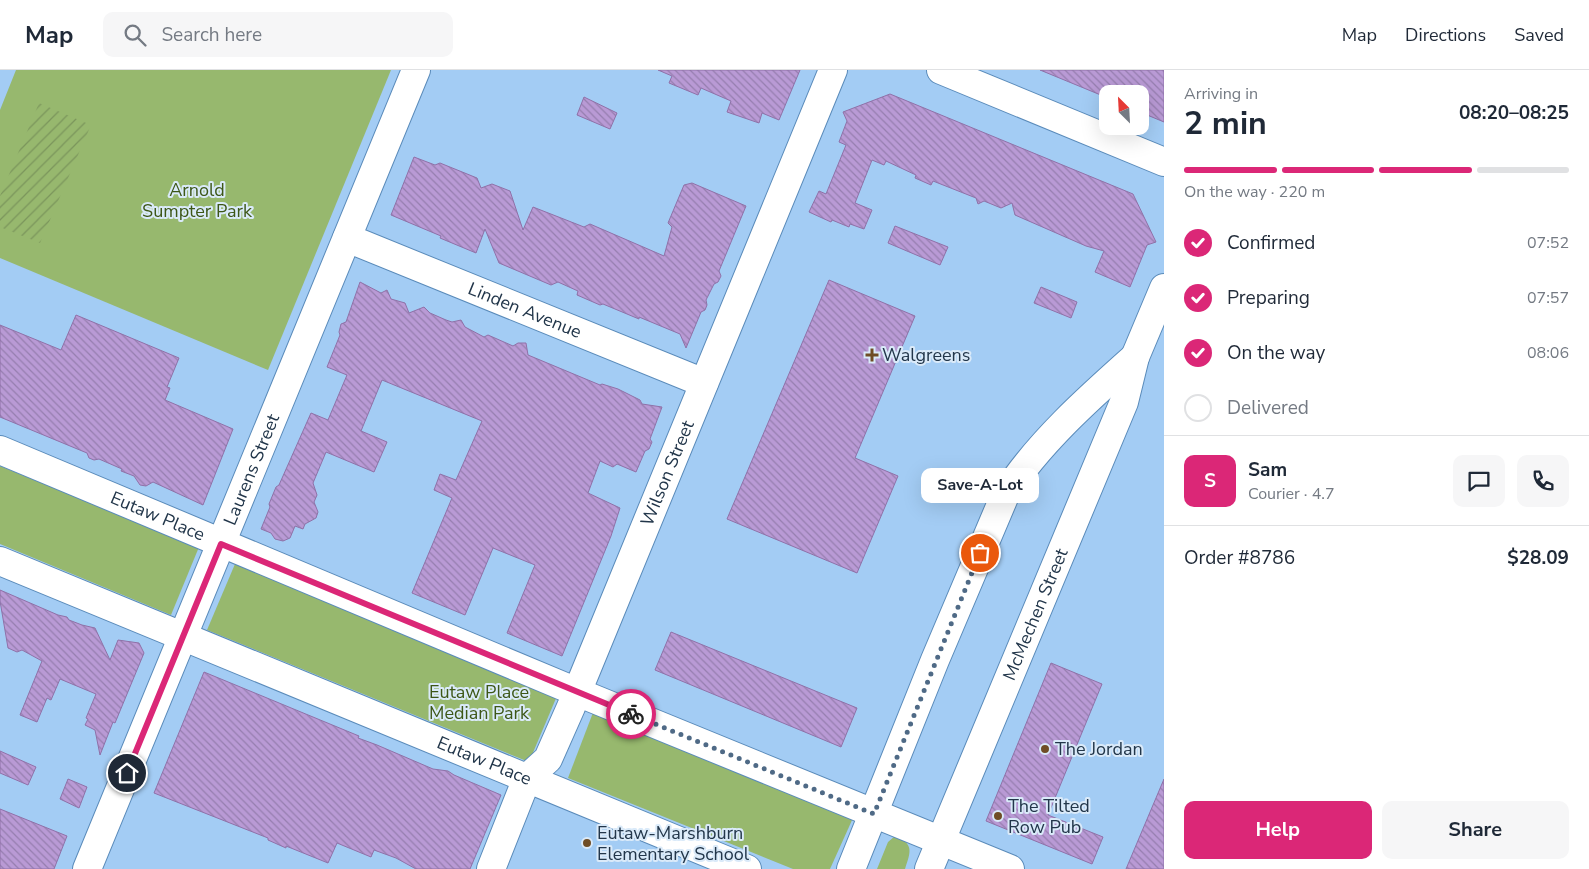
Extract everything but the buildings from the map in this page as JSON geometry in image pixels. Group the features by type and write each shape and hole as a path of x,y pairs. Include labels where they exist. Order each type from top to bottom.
{"street":[{"name":"Laurens Street","path":"87,869 416,70"},
{"name":"Wilson Street","path":"491,869 527,778 548,759 577,692 833,70"},
{"path":"941,70 1164,162"},
{"name":"Linden Avenue","path":"347,238 704,383"},
{"name":"McMechen Street","path":"929,869 1124,402 1135,357 1164,288"},
{"name":"McMechen Street","path":"851,869 1005,495 1018,474 1040,448 1135,357"},
{"name":"Eutaw Place","path":"0,450 577,692 1010,869"},
{"name":"Eutaw Place","path":"0,561 747,869"}],"green space":[{"name":"Arnold Sumpter Park","path":"16,70 391,70 268,370 0,258 0,110"},
{"path":"39,103 91,125 40,243 0,227 0,196"},
{"path":"0,466 199,547 171,615 0,544"},
{"name":"Eutaw Place Median Park","path":"235,564 557,696 529,762 207,630"},
{"path":"594,710 853,818 830,869 793,869 568,778"},
{"path":"895,836 908,845 909,857 905,869 877,869 888,842"}],"way so far":[{"path":"631,714 874,814 980,553"}],"place":[{"name":"Walgreens","path":"872,355"},
{"name":"Save-A-Lot","path":"980,553"},
{"name":"The Jordan","path":"1045,749"},
{"name":"The Tilted Row Pub","path":"998,816"},
{"name":"Eutaw-Marshburn Elementary School","path":"587,843"}],"route":[{"path":"127,773 221,544 631,714"}]}
